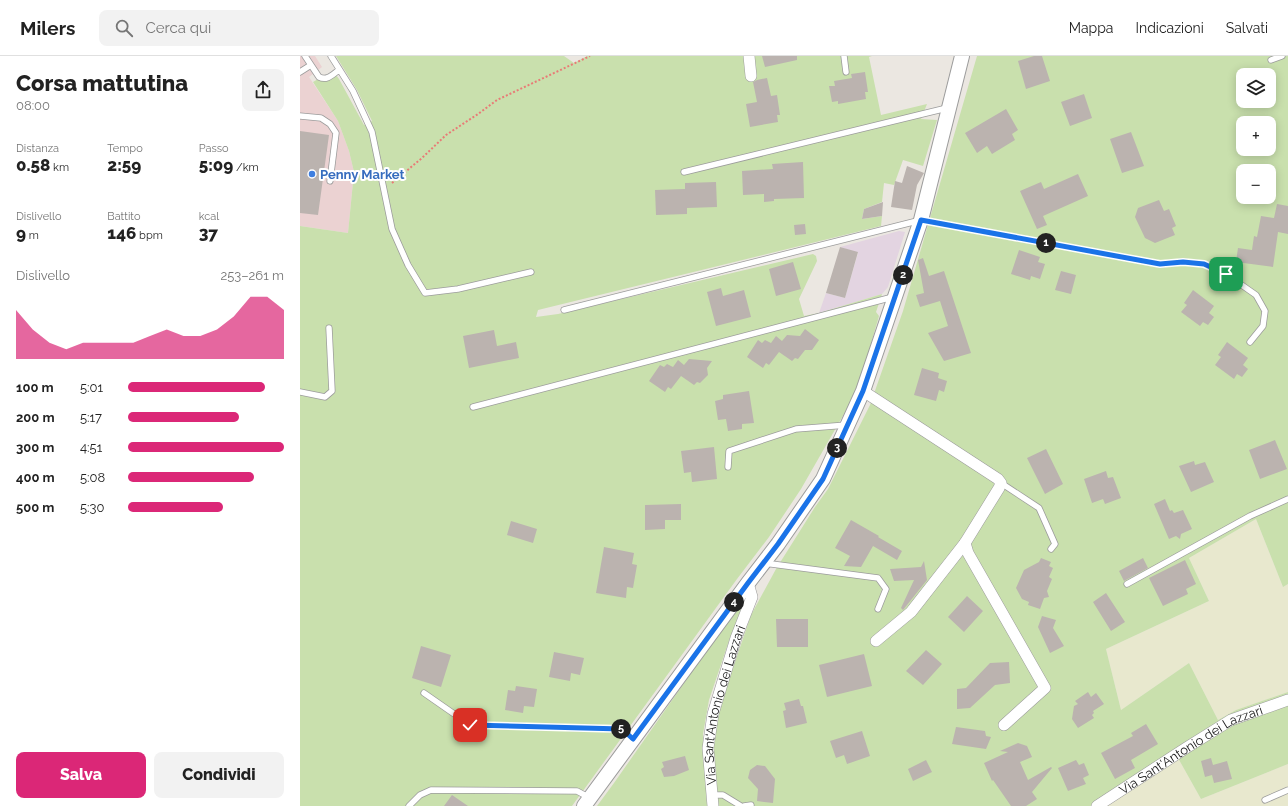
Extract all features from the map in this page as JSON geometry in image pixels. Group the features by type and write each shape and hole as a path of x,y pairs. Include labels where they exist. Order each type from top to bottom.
{"street":[{"path":"749,56 751,76"},
{"name":"Via Sant'Antonio dei Lazzari","path":"587,802 764,563 823,479 863,391 921,220 962,56"},
{"path":"863,391 998,479 1001,483 965,543 911,612 876,641"},
{"path":"965,543 968,553 1045,688 1004,725"},
{"name":"Via Sant'Antonio dei Lazzari","path":"713,801 708,748 713,714 736,638 752,597 748,583"},
{"name":"Via Sant'Antonio dei Lazzari","path":"1097,806 1231,720 1288,700"}],"lane":[{"path":"305,56 319,77 327,79 339,70"},
{"path":"331,56 353,92 372,132 385,188 392,229 408,265 425,293 458,289 531,272"},
{"path":"844,56 846,72"},
{"path":"1271,60 1282,56"},
{"path":"300,72 311,65"},
{"path":"684,172 949,108"},
{"path":"300,116 321,118 330,124 336,132 330,181"},
{"path":"564,310 921,220 1160,264 1183,262 1204,264 1226,274 1256,295 1265,311 1263,326 1250,342"},
{"path":"473,407 896,296"},
{"path":"300,392 325,397 332,391 329,328"},
{"path":"728,467 729,451 796,429 847,425"},
{"path":"1001,483 1039,508 1055,544 1051,548"},
{"path":"1127,584 1250,516 1288,499"},
{"path":"764,563 878,578 886,589 878,609"},
{"path":"424,693 470,725 622,729 633,739"},
{"path":"408,806 420,795 431,790 577,791 587,802"},
{"path":"1265,800 1288,790"},
{"path":"713,801 723,795 741,806"},
{"path":"744,806 751,805"}],"path":[{"path":"385,188 422,158 446,135 497,100 590,56"}],"shaded area":[{"path":"300,56 315,56 322,67 309,77 338,121 349,151 354,172 348,233 300,226"},
{"path":"899,231 905,232 888,287 882,294 819,313 826,293 845,298 858,253 840,247"}],"green space":[{"path":"336,56 564,56 574,63 587,56 872,56 869,57 881,115 927,104 921,119 937,120 923,166 903,160 894,185 884,183 882,202 864,209 862,219 882,216 881,226 538,310 536,317 558,314 813,254 816,256 817,261 799,299 804,316 882,294 876,312 879,316 862,375 848,407 801,489 769,537 572,806 300,806 300,226 348,233 354,172 349,151 338,121 313,82 325,75 336,75 364,125 372,121 357,90"},
{"path":"977,56 1288,56 1288,584 1283,587 1256,519 1189,558 1209,601 1106,649 1121,710 1189,663 1218,720 1236,710 1288,692 1288,764 1201,799 1178,758 1105,806 716,806 713,747 717,715 751,615 776,569 828,489 870,405 903,311"},
{"path":"1256,519 1283,587 1288,584 1288,692 1236,710 1218,720 1189,663 1121,710 1106,649 1209,601 1189,558"},
{"path":"739,608 741,610 709,700 703,734 707,806 597,806 736,609"},
{"path":"1178,758 1201,799 1288,764 1288,806 1105,806"}],"building":[{"path":"762,56 797,56 797,60 765,67"},
{"path":"1034,56 1042,56 1050,81 1026,89 1018,61"},
{"path":"865,72 868,92 865,92 866,99 838,104 838,101 832,102 829,86 835,86 834,81 852,78 851,74"},
{"path":"767,78 771,96 777,95 780,115 777,115 778,122 750,127 746,104 757,102 753,82"},
{"path":"1084,94 1092,118 1070,126 1061,102"},
{"path":"1006,109 1018,130 1012,134 1015,140 992,154 987,146 977,153 965,133"},
{"name":"Penny Market","path":"300,131 329,135 318,215 300,213"},
{"path":"1131,132 1144,166 1122,173 1110,139"},
{"path":"803,162 804,198 774,199 774,201 764,202 764,194 743,195 742,171 773,169 772,164"},
{"path":"907,166 924,173 917,185 912,210 891,207 895,181 902,183"},
{"path":"1078,174 1088,196 1043,216 1047,225 1037,229 1020,191 1041,182 1044,189"},
{"path":"716,182 717,207 687,208 687,214 656,215 655,190 685,189 685,183"},
{"path":"1159,200 1164,211 1169,209 1176,226 1172,228 1175,235 1155,243 1145,238 1135,217 1138,208"},
{"path":"883,202 882,216 862,219 864,209"},
{"path":"1277,204 1288,206 1288,234 1278,232 1273,267 1236,262 1238,248 1252,250 1254,236 1257,237 1261,216 1274,218"},
{"path":"805,224 806,234 795,235 794,225"},
{"path":"840,247 858,252 845,298 826,293"},
{"path":"1019,250 1040,257 1038,262 1045,264 1040,279 1031,276 1030,280 1011,274"},
{"path":"923,258 929,276 944,271 971,353 944,361 928,333 948,326 940,301 920,307 916,295 924,293 918,260"},
{"path":"793,262 801,289 776,296 769,269"},
{"path":"1061,271 1076,275 1071,294 1055,290"},
{"path":"721,288 723,296 744,290 751,317 716,326 707,292"},
{"path":"1193,290 1214,306 1209,313 1214,317 1208,325 1203,322 1200,326 1181,312 1187,305 1184,303"},
{"path":"805,329 819,340 812,350 805,350 798,359 795,358 792,361 779,352 769,365 766,363 763,368 747,357 758,340 762,343 765,340 771,343 776,336 782,341 787,335 800,336"},
{"path":"494,330 497,346 516,342 519,358 469,368 463,336"},
{"path":"1227,342 1248,358 1243,365 1248,369 1242,377 1237,374 1234,379 1215,365 1221,357 1218,355"},
{"path":"689,359 712,361 707,368 708,375 700,383 697,382 694,385 681,376 671,389 668,387 665,392 649,381 660,365 664,367 667,364 673,367 678,360 684,365"},
{"path":"922,368 939,373 938,378 947,381 944,392 939,390 936,401 914,395"},
{"path":"749,391 754,423 742,424 742,429 728,431 726,419 718,420 715,401 723,399 723,395"},
{"path":"1275,440 1287,469 1260,479 1249,450"},
{"path":"714,447 717,479 692,482 691,472 684,473 681,451"},
{"path":"1046,449 1063,484 1045,494 1027,458"},
{"path":"1194,461 1195,465 1205,462 1214,482 1191,492 1179,466"},
{"path":"1106,471 1108,478 1113,477 1121,498 1105,504 1103,499 1092,503 1084,479"},
{"path":"1165,499 1170,511 1172,510 1174,513 1183,510 1192,529 1181,534 1180,539 1176,536 1169,539 1154,504"},
{"path":"681,504 681,520 665,520 665,529 645,530 645,505"},
{"path":"851,520 902,551 897,560 873,546 861,567 844,566 850,556 835,548"},
{"path":"511,521 537,529 533,543 507,535"},
{"path":"604,547 634,553 632,564 637,565 633,588 627,587 626,598 596,593"},
{"path":"1041,558 1051,562 1049,566 1053,568 1049,577 1052,579 1047,591 1049,597 1044,598 1040,609 1028,605 1029,602 1022,599 1016,588 1024,570 1039,562"},
{"path":"1143,558 1148,568 1124,581 1119,571"},
{"path":"1185,560 1196,584 1186,589 1188,594 1163,606 1149,578"},
{"path":"924,561 927,580 903,610 901,608 914,580 894,581 890,569 921,567"},
{"path":"1106,593 1125,622 1111,631 1093,602"},
{"path":"967,596 983,611 964,632 948,617"},
{"path":"1042,616 1056,620 1053,628 1064,646 1050,653 1038,627"},
{"path":"776,619 808,619 808,647 777,647"},
{"path":"421,646 451,655 441,687 412,678"},
{"path":"926,650 942,664 923,685 906,671"},
{"path":"554,652 584,658 580,675 571,673 570,681 549,677"},
{"path":"864,654 872,686 827,697 819,665"},
{"path":"1009,662 1010,683 995,685 970,708 957,709 957,689 966,688 990,663"},
{"path":"516,686 537,689 534,707 524,706 523,713 505,710 508,690 515,691"},
{"path":"1088,692 1091,697 1096,693 1104,704 1093,711 1094,713 1092,715 1094,718 1078,728 1072,719 1074,706 1078,704 1075,701"},
{"path":"799,699 801,706 803,706 807,723 786,728 783,711 786,710 784,703"},
{"path":"1146,724 1158,744 1131,760 1135,768 1115,779 1101,753 1133,736 1131,733"},
{"path":"956,727 985,731 986,736 991,737 986,749 952,744"},
{"path":"862,731 870,756 847,764 844,755 836,758 830,741"},
{"path":"1018,743 1027,746 1032,757 1020,762 1028,780 1051,767 1052,768 1032,792 1037,799 1026,806 1011,806 993,780 992,781 984,763 1008,752 1000,751"},
{"path":"685,756 689,770 674,776 664,777 661,769 664,767 662,762"},
{"path":"1211,758 1213,765 1227,761 1232,779 1214,783 1212,775 1205,777 1201,761"},
{"path":"926,760 932,772 913,781 908,769"},
{"path":"1076,760 1079,765 1084,763 1089,775 1083,778 1086,784 1068,791 1058,768"},
{"path":"757,765 765,766 775,779 773,803 757,801 758,789 748,778 750,770"},
{"path":"452,795 468,806 444,806"}],"place":[{"name":"Penny Market","path":"312,174"}],"route":[{"path":"470,725 622,729 633,739 778,544 823,479 863,391 921,220 1160,264 1183,262 1204,264 1226,274"}]}
